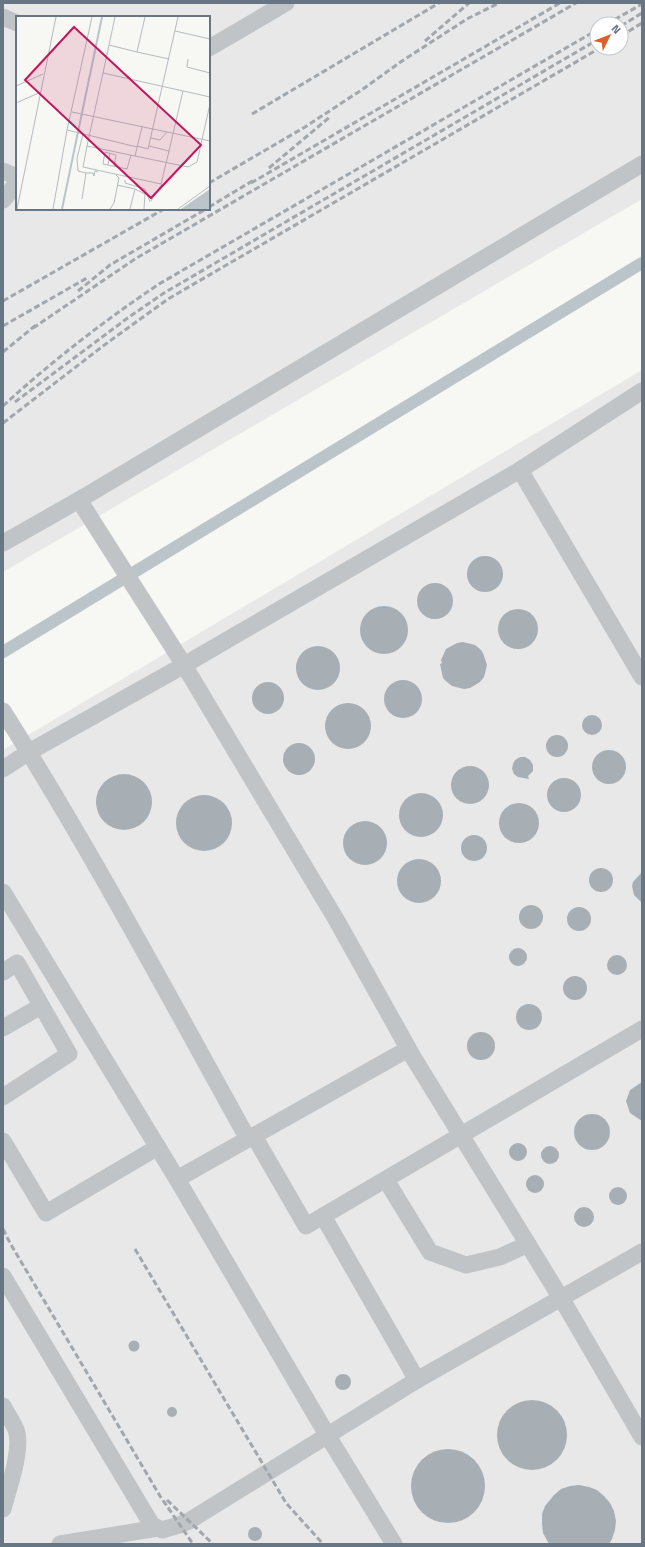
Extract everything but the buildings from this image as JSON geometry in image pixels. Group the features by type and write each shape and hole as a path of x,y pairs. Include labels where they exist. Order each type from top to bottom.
{"street":[{"path":"210,47 286,3"},
{"path":"3,17 16,23"},
{"path":"3,543 79,500 642,164"},
{"path":"3,171 16,177"},
{"path":"3,200 16,184"},
{"path":"3,769 29,752 184,665 520,470 642,391"},
{"path":"520,470 642,676"},
{"path":"79,500 184,665 337,921 408,1049 561,1298 642,1437"},
{"path":"3,711 96,865 251,1137 306,1226 642,1029"},
{"path":"3,892 158,1147 394,1544"},
{"path":"3,972 17,963 69,1054 3,1097"},
{"path":"3,1028 41,1006"},
{"path":"177,1179 408,1049"},
{"path":"3,1141 46,1213 158,1147"},
{"path":"386,1180 430,1252 466,1265 500,1257 528,1244"},
{"path":"323,1216 417,1380"},
{"path":"3,1276 152,1525 162,1530 179,1525 189,1520 417,1380 642,1252"},
{"path":"3,1406 17,1431 18,1447 3,1509"},
{"path":"60,1544 158,1528"}],"shaded area":[{"path":"3,3 642,3 642,199 3,572"},
{"path":"642,370 642,1544 3,1544 3,750"}],"waterway":[{"path":"3,652 642,263"}],"railway":[{"path":"252,114 439,3"},
{"path":"425,41 469,3"},
{"path":"210,182 305,127 467,19 499,3"},
{"path":"251,183 560,3"},
{"path":"33,328 135,259 576,3"},
{"path":"621,16 642,4"},
{"path":"629,21 642,13"},
{"path":"629,31 642,23"},
{"path":"3,406 40,373 79,342 118,312 159,284 589,35"},
{"path":"15,402 129,317 164,293 589,45"},
{"path":"3,423 103,346 168,299 589,54"},
{"path":"269,168 331,116"},
{"path":"210,206 254,180"},
{"path":"3,301 162,210"},
{"path":"78,291 110,265 204,210"},
{"path":"3,326 87,278"},
{"path":"3,352 36,325"},
{"path":"3,1229 160,1496 193,1544"},
{"path":"135,1249 286,1503 323,1544"},
{"path":"167,1500 213,1544"}]}
